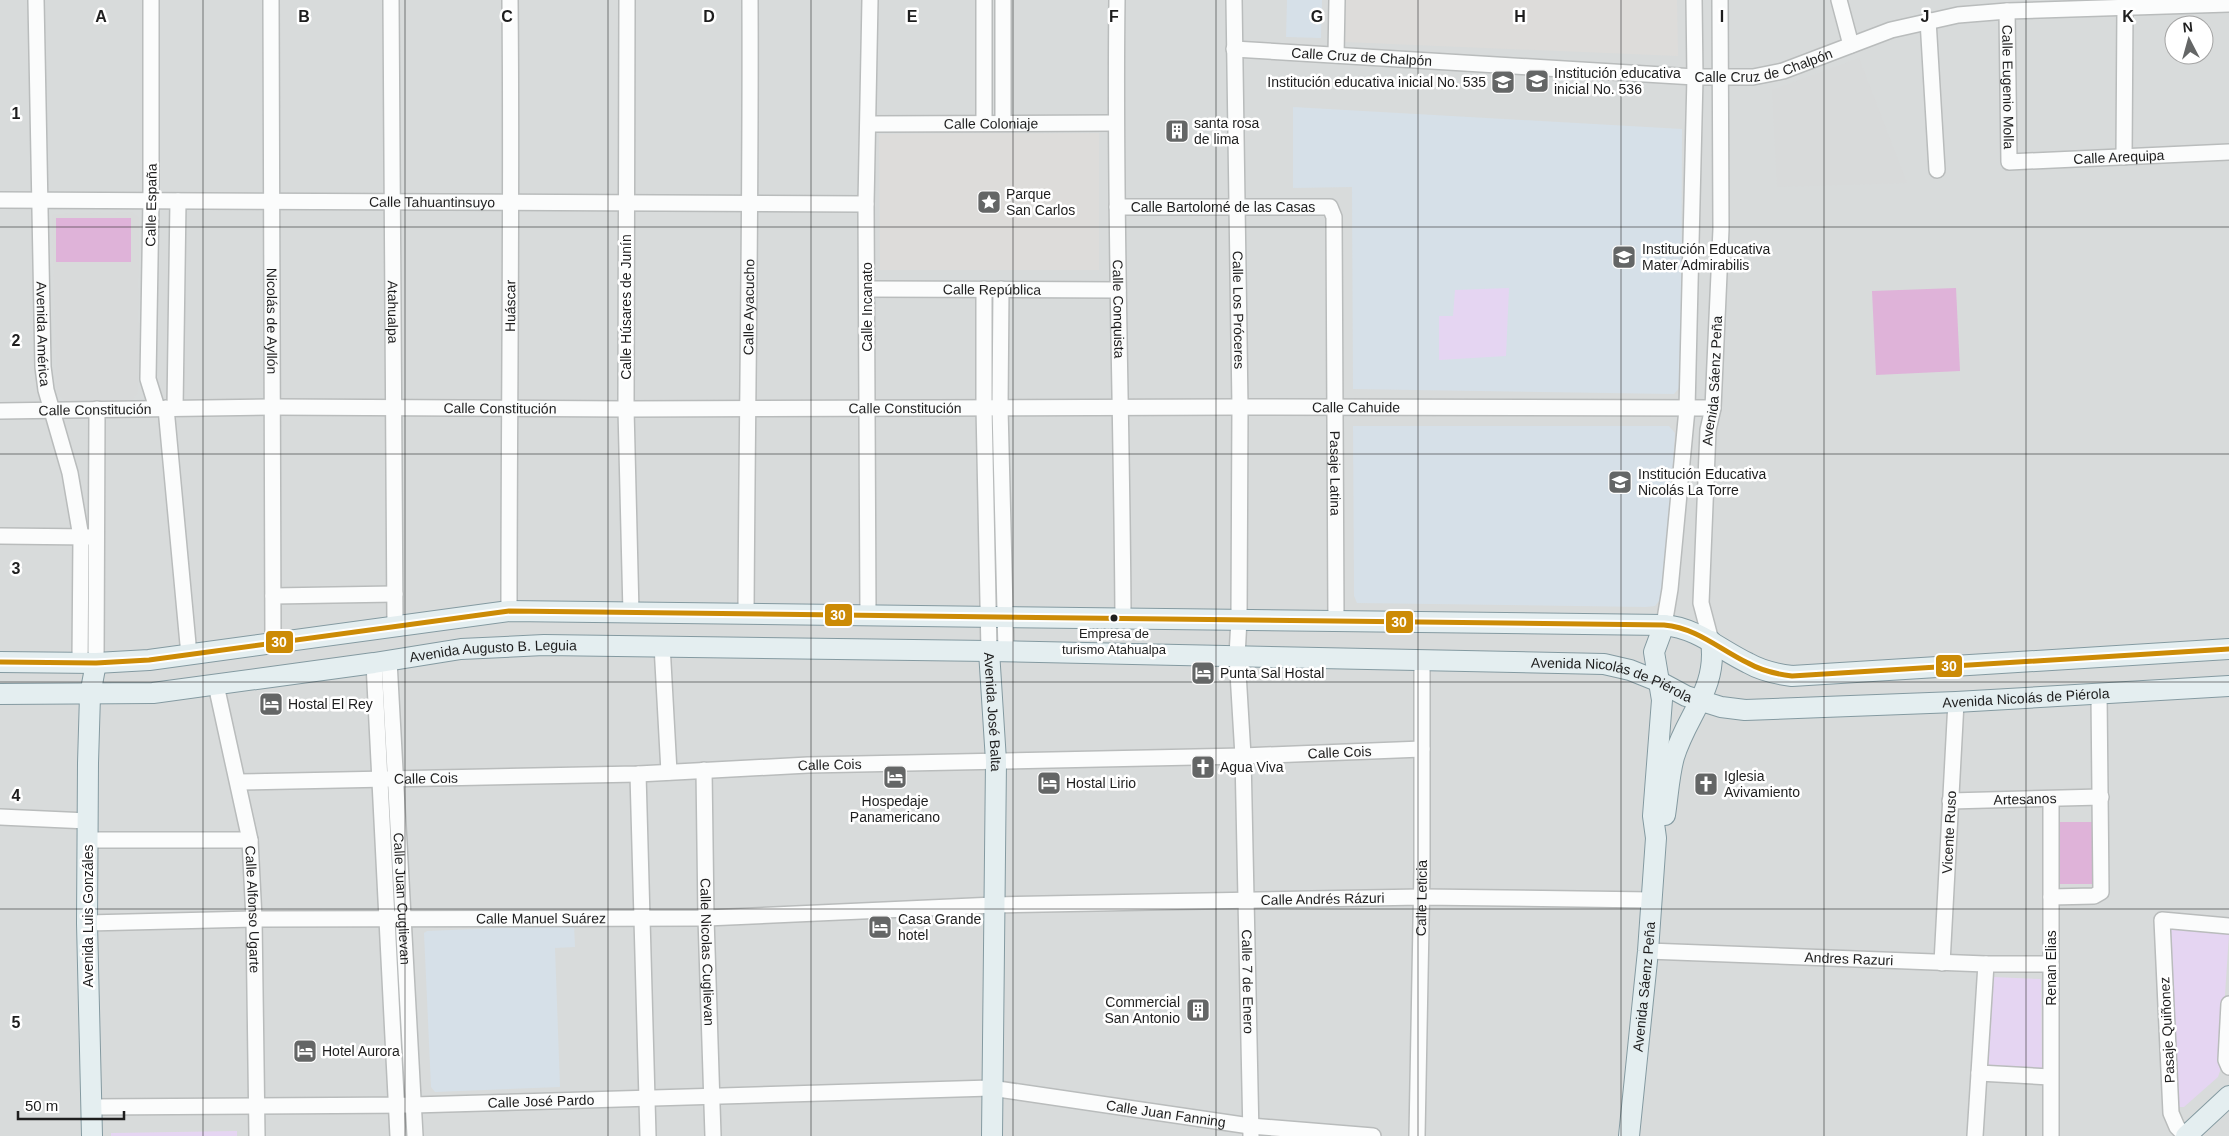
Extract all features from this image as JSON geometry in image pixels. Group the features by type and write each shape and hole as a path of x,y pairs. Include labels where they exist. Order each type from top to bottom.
{"main road":[{"path":"0,662 88,663 149,660 509,611 1664,624 1686,629 1764,670 1792,676 2229,649"},
{"path":"662,614 662,645"},
{"name":"Avenida Sáenz Peña","path":"1629,1136 1648,951 1656,838 1653,816 1661,719 1660,682 1654,652 1664,624"},
{"name":"Avenida Sáenz Peña","path":"1656,838 1665,816 1674,757 1685,728 1711,677 1713,664 1710,641"},
{"name":"Avenida Augusto B. Leguia","path":"0,694 90,695 153,693 382,662 461,649 500,646 662,645 997,651"},
{"name":"Avenida Nicolás de Piérola","path":"997,651 1604,664 1630,670 1660,682 1678,693 1722,707 1745,710 1956,702 2229,686"},
{"name":"Avenida José Balta","path":"992,1136 997,651"},
{"name":"Avenida Luis Gonzáles","path":"88,663 90,695 87,923 92,1136"},
{"path":"2186,1136 2229,1096"}],"street":[{"name":"Avenida América","path":"36,0 43,367 52,410 70,474 82,537 88,663"},
{"name":"Calle España","path":"151,0 151,200 148,379 166,408"},
{"name":"Nicolás de Ayllón","path":"271,0 273,643"},
{"name":"Atahualpa","path":"391,0 395,626"},
{"name":"Huáscar","path":"509,611 512,202 510,0"},
{"name":"Calle Húsares de Junín","path":"627,0 626,409 631,613"},
{"name":"Calle Ayacucho","path":"746,614 751,203 750,0"},
{"name":"Calle Incanato","path":"868,615 866,204 870,0"},
{"path":"984,0 984,123"},
{"path":"1002,123 1003,0"},
{"name":"Calle Conquista","path":"1117,0 1115,123 1122,407 1123,618"},
{"name":"Calle Los Próceres","path":"1234,0 1240,407 1239,619"},
{"path":"1336,0 1336,55"},
{"name":"Avenida Sáenz Peña","path":"1664,624 1670,589 1687,409 1695,76 1694,0"},
{"name":"Avenida Sáenz Peña","path":"1710,641 1701,603 1701,579 1708,430 1714,408 1721,229 1722,76 1720,0"},
{"path":"1839,0 1851,45"},
{"name":"Calle Cruz de Chalpón","path":"1234,49 1695,76 1753,77 1783,71 1891,30 1928,20 2007,11 2229,4"},
{"path":"2124,157 2125,7"},
{"name":"Calle Eugenio Molla","path":"2007,11 2009,162"},
{"path":"1928,20 1936,170"},
{"name":"Calle Coloniaje","path":"869,124 1115,123"},
{"name":"Calle Arequipa","path":"2009,162 2229,152"},
{"name":"Calle Tahuantinsuyo","path":"0,200 866,204"},
{"name":"Calle España","path":"178,201 166,408 189,655"},
{"name":"Calle Bartolomé de las Casas","path":"1116,207 1330,207"},
{"name":"Pasaje Latina","path":"1330,207 1334,217 1336,620"},
{"name":"Calle República","path":"867,289 1118,290"},
{"name":"Avenida José Balta","path":"984,289 984,407 997,616"},
{"name":"Avenida José Balta","path":"997,651 1001,290"},
{"name":"Calle Constitución","path":"0,411 272,406 626,409 1000,408"},
{"name":"Calle Cahuide","path":"1000,408 1714,408"},
{"path":"88,663 97,538 97,409"},
{"path":"0,536 97,538"},
{"path":"273,596 394,594"},
{"name":"Calle 7 de Enero","path":"1239,619 1237,656 1243,756 1251,1131"},
{"path":"662,645 669,772"},
{"name":"Calle Leticia","path":"1417,1136 1422,660"},
{"name":"Calle Juan Cuglievan","path":"382,662 388,780 403,919 415,1136"},
{"name":"Calle Alfonso Ugarte","path":"216,685 250,840 254,919 257,1136"},
{"path":"2050,897 2094,896 2101,892 2099,694"},
{"name":"Vicente Ruso","path":"1942,963 1956,702"},
{"name":"Calle Cois","path":"238,782 638,774 996,760 1243,756 1422,749"},
{"name":"Calle Nicolas Cuglievan","path":"704,770 706,918 713,1136"},
{"path":"638,774 648,1136"},
{"name":"Calle Juan Cuglievan","path":"388,780 387,919 398,1136"},
{"name":"Artesanos","path":"1950,801 2101,797"},
{"name":"Renan Elias","path":"2051,799 2051,1136"},
{"path":"0,817 88,830 250,840"},
{"name":"Calle Andrés Rázuri","path":"995,905 1421,897 1651,900"},
{"name":"Calle Manuel Suárez","path":"87,923 254,919 706,918 995,905"},
{"name":"Pasaje Quiñonez","path":"2186,1136 2177,1126 2171,1113 2162,920 2229,926"},
{"name":"Andres Razuri","path":"1648,951 1942,963 2051,964"},
{"path":"1975,1136 1986,964"},
{"path":"2229,1004 2226,1060 2229,1067"},
{"path":"1979,1073 2050,1077"},
{"name":"Calle Juan Fanning","path":"991,1088 1251,1131 1373,1136"},
{"name":"Calle José Pardo","path":"92,1107 413,1105 647,1100 991,1088"}],"shaded area":[{"path":"0,0 2229,0 2229,1136 0,1136"},
{"path":"1287,0 1322,0 1321,38 1286,37"},
{"path":"1344,0 1677,0 1678,56 1344,42"},
{"path":"1859,58 1907,183 1777,187 1772,90"},
{"path":"1293,107 1682,129 1681,386 1674,394 1353,389 1352,187 1293,188"},
{"name":"Parque San Carlos","path":"1099,133 1099,270 880,270 879,134"},
{"path":"131,212 139,218 138,392 132,400 66,401 57,393 52,217 54,214"},
{"path":"56,218 131,218 131,262 56,262"},
{"path":"1509,288 1506,356 1439,360 1439,316 1453,316 1455,290"},
{"path":"1956,288 1960,371 1876,375 1872,291"},
{"path":"1353,426 1669,426 1675,433 1664,595 1655,606 1646,607 1357,603 1354,596"},
{"path":"2057,822 2092,822 2092,884 2057,884"},
{"path":"574,925 575,947 555,948 560,1087 435,1092 431,1087 424,933 427,931"},
{"path":"2170,925 2225,930 2229,934 2220,1071 2218,1077 2184,1107 2177,1107"},
{"path":"1992,977 2041,979 2042,1069 1987,1065"},
{"path":"237,1131 237,1136 111,1136 111,1133"}],"transit line":[{"name":"30","path":"0,662 96,663 149,660 509,611 1664,625 1687,630 1759,668 1792,676 2229,649"}],"place":[{"name":"Institución educativa inicial No. 536","path":"1537,81"},
{"name":"Institución educativa inicial No. 535","path":"1503,82"},
{"name":"santa rosa de lima","path":"1177,131"},
{"name":"Parque San Carlos","path":"989,202"},
{"name":"Institución Educativa Mater Admirabilis","path":"1624,257"},
{"name":"Institución Educativa Nicolás La Torre","path":"1620,482"},
{"name":"Empresa de turismo Atahualpa","path":"1114,618"},
{"name":"Punta Sal Hostal","path":"1203,673"},
{"name":"Hostal El Rey","path":"271,704"},
{"name":"Agua Viva","path":"1203,767"},
{"name":"Hospedaje Panamericano","path":"895,777"},
{"name":"Hostal Lirio","path":"1049,783"},
{"name":"Iglesia Avivamiento","path":"1706,784"},
{"name":"Casa Grande hotel","path":"880,927"},
{"name":"Commercial San Antonio","path":"1198,1010"},
{"name":"Hotel Aurora","path":"305,1051"}]}
